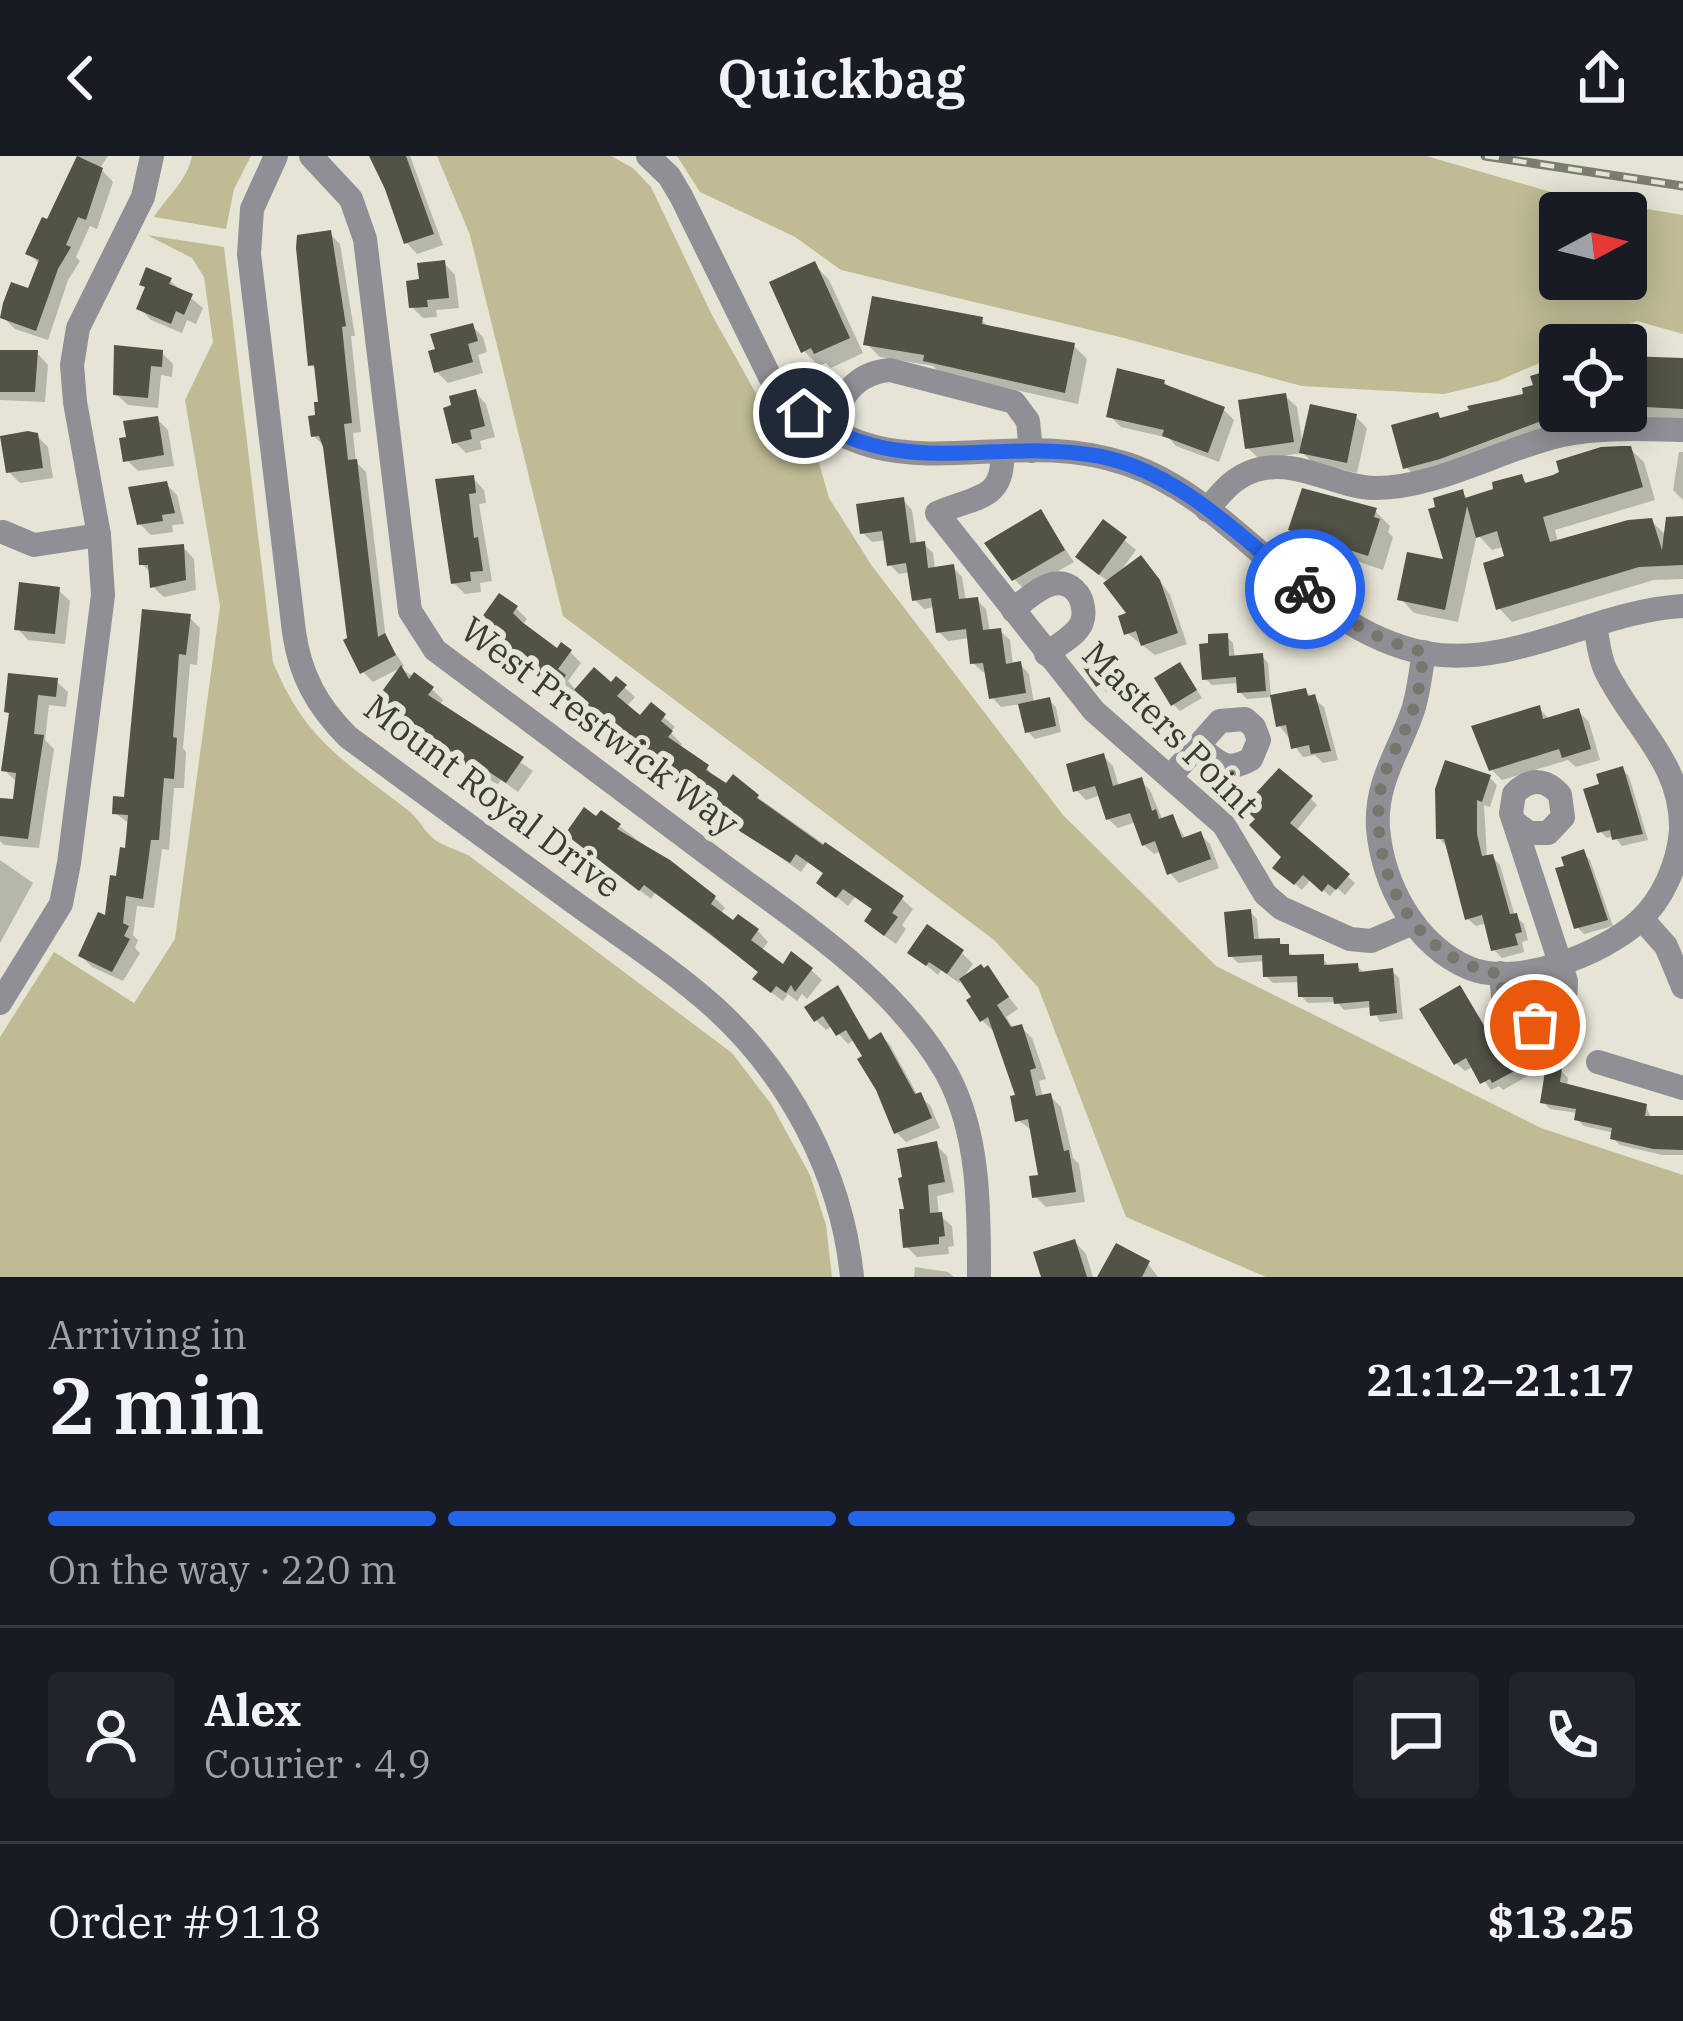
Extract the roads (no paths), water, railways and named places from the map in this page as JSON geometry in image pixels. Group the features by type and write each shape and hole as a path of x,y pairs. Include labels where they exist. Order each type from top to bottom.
{"street":[{"path":"0,1003 61,904 103,595 99,535 74,402 72,365 78,328 143,197 152,156"},
{"name":"Mount Royal Drive","path":"276,156 252,209 249,254 294,632 306,681 329,718 348,736 684,983 736,1029 794,1106 824,1162 844,1225 852,1277"},
{"name":"West Prestwick Way","path":"310,156 351,199 365,238 410,611 436,650 837,951 904,1009 948,1075 962,1112 979,1202 979,1277"},
{"path":"648,156 681,196 770,377 789,400 828,430 860,444 907,454 1031,451 1100,456 1130,465 1160,478 1207,510 1356,627 1424,652 1473,656 1497,652 1656,608 1683,606"},
{"path":"828,430 850,385 875,371 890,370 1014,402 1028,421 1031,451"},
{"path":"1207,510 1232,481 1259,469 1292,468 1372,488 1407,484 1563,435 1641,428 1683,430"},
{"name":"Masters Point","path":"1002,452 1004,475 994,490 937,513 1094,711 1224,825 1265,894 1281,908 1350,939 1371,941 1413,922"},
{"path":"3,532 34,545 99,535"},
{"path":"1012,610 1049,584 1065,584 1077,592 1082,621 1046,654"},
{"path":"1424,652 1414,708 1380,790 1378,830 1400,904 1427,940 1472,970 1501,974 1561,963 1599,948 1642,919 1661,894 1678,851 1679,778 1607,674 1595,625"},
{"path":"1170,777 1198,746"},
{"path":"1501,974 1504,1009 1521,1024 1548,1022 1565,1003 1561,963 1514,822"},
{"path":"1642,919 1666,946 1683,987"},
{"path":"1598,1062 1683,1088"}],"railway":[{"path":"1485,156 1683,186"}]}
